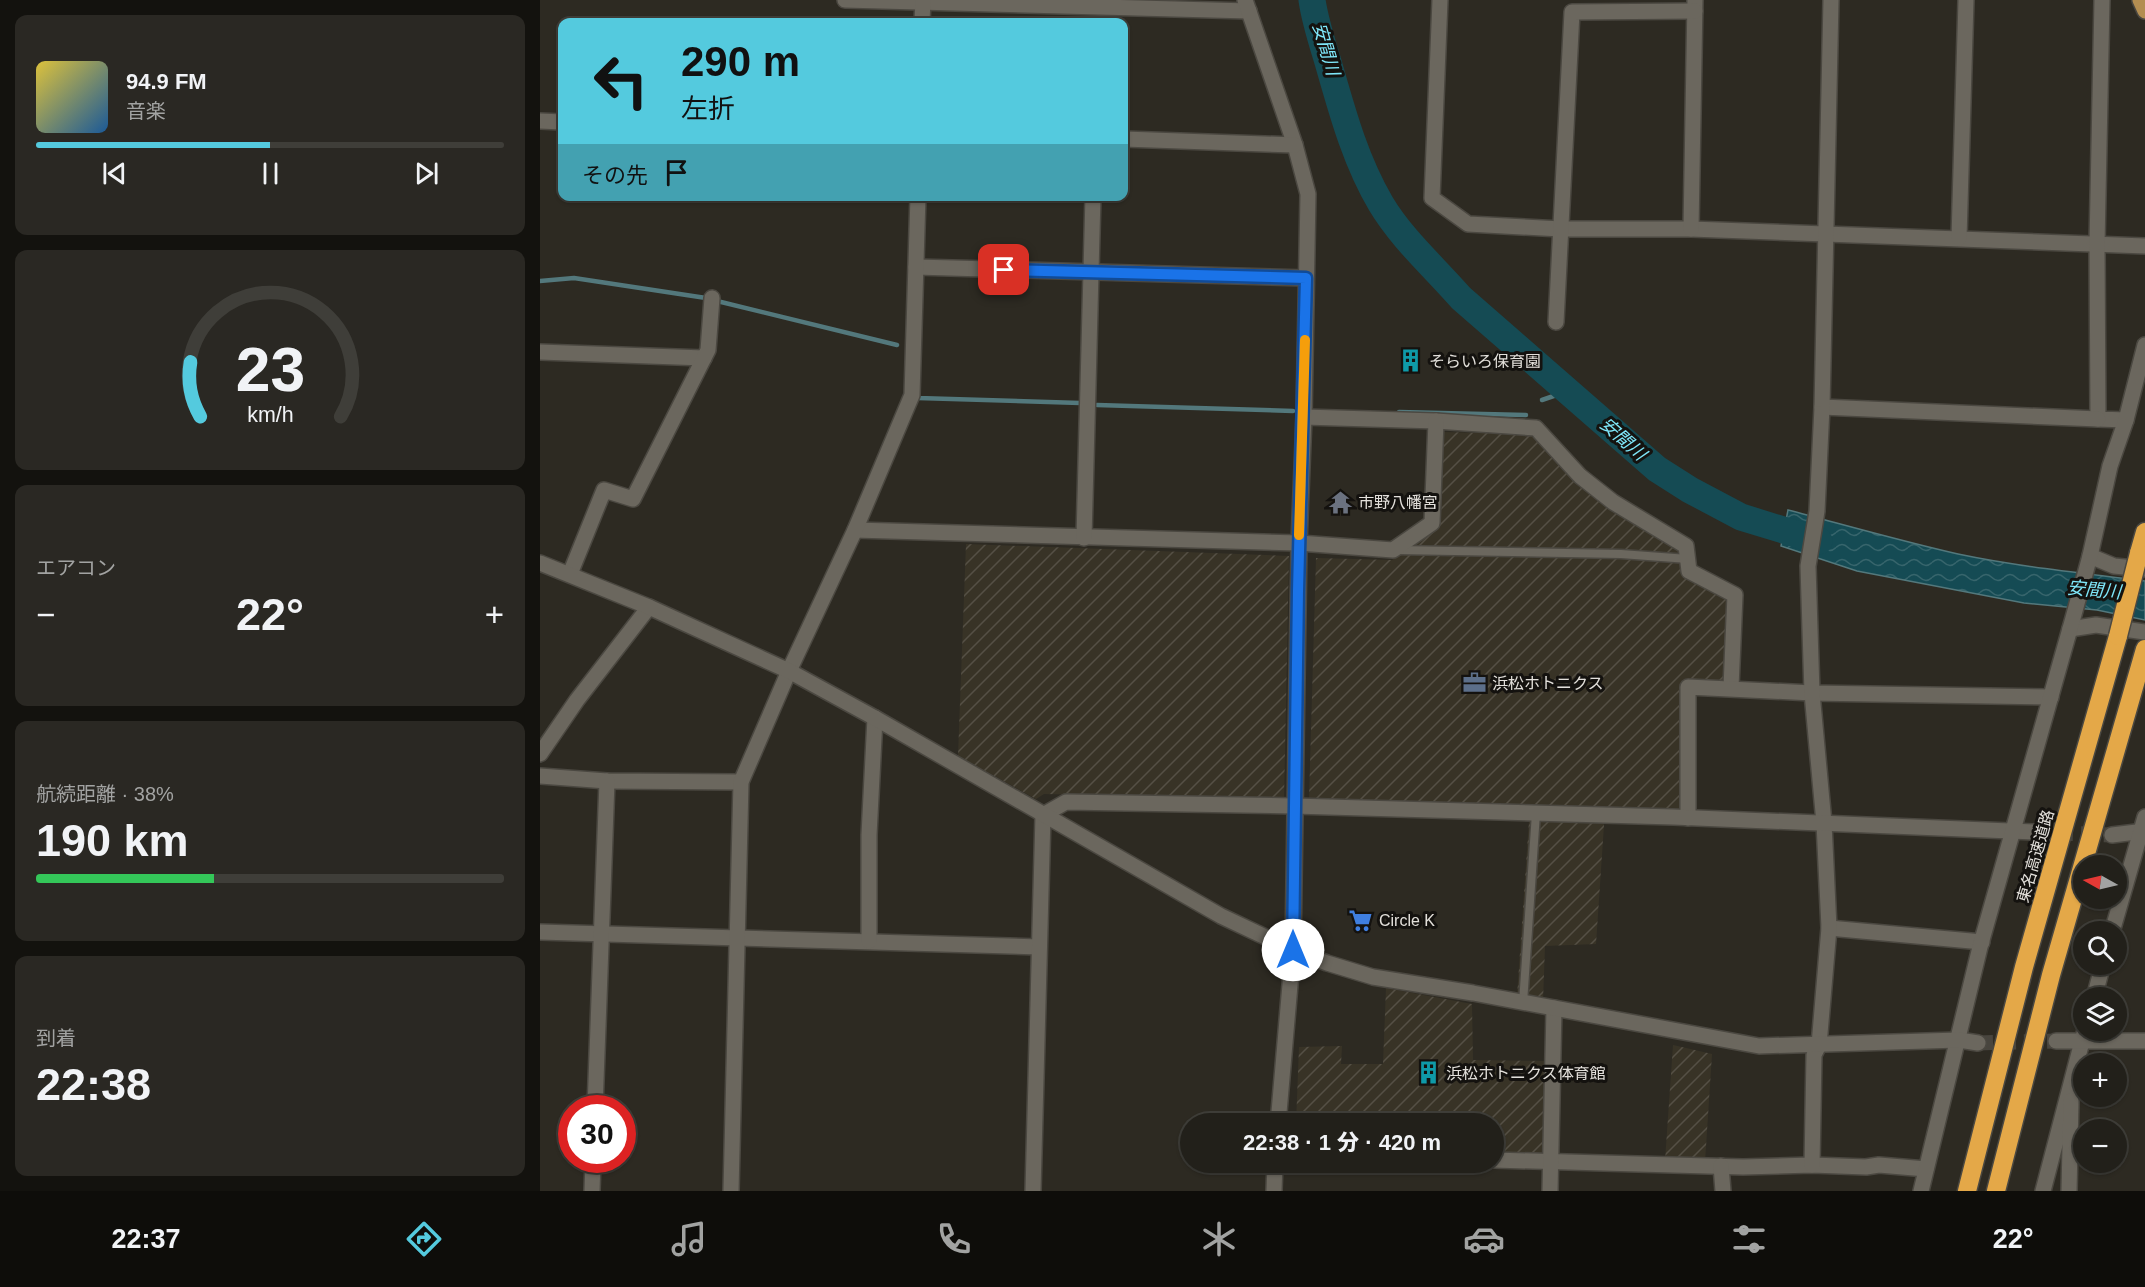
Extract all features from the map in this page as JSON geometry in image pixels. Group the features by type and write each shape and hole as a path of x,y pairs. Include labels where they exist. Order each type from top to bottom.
{"highway":[{"name":"東名高速道路","path":"1967,1191 2024,967 2118,636 2142,561 2145,532"},
{"path":"1996,1191 2051,975 2145,649"}],"main road":[{"path":"2140,0 2145,11"}],"street":[{"path":"845,0 923,1 1098,10 1247,6 1295,145 1308,194 1299,543 1293,950 1279,1113"},
{"path":"1440,0 1432,198 1468,224 1562,229 1691,229 2145,246"},
{"path":"1812,1165 1814,1055 1819,1045 1829,928 1824,823 1812,693 1808,563 1817,511 1822,407 1831,0"},
{"path":"1959,238 1966,0"},
{"path":"2098,419 2097,244 2102,0"},
{"path":"922,18 923,1"},
{"path":"1556,322 1572,12 1695,5 1691,229"},
{"path":"540,121 558,122"},
{"path":"1128,139 1295,145"},
{"path":"731,1191 741,782 789,671 855,530 912,395 918,201"},
{"path":"1084,538 1093,201"},
{"path":"916,267 1306,278"},
{"path":"570,574 604,490 633,499 708,350 712,298"},
{"path":"1921,1191 1982,942 2051,698 2089,558 2110,466 2126,420 2145,345"},
{"path":"540,352 704,358"},
{"path":"1822,407 2126,420"},
{"path":"1304,417 1436,421 1536,428 1580,476 1613,502 1686,546 1689,571 1735,595 1731,687"},
{"path":"855,530 1299,543 1393,550 1432,523 1436,421"},
{"path":"2089,558 2114,566 2142,561"},
{"path":"540,563 649,607 789,671 1221,916 1293,950 1327,963 1373,977 1473,993 1759,1046 1959,1040 1978,1043"},
{"path":"540,754 577,700 649,607"},
{"path":"2071,624 2145,632"},
{"path":"1688,818 1688,687 1731,687 1812,693 2051,698"},
{"path":"869,941 874,718"},
{"path":"540,776 607,781 741,782"},
{"path":"595,1095 607,781"},
{"path":"1043,815 1066,802 1536,813 2035,832"},
{"path":"1033,1191 1043,815"},
{"path":"2112,835 2144,826"},
{"path":"2115,921 2144,826"},
{"path":"1829,928 1982,942"},
{"path":"540,932 1039,947"},
{"path":"1550,1191 1554,1008"},
{"path":"2056,1041 2073,1037"},
{"path":"2127,1039 2145,1041"},
{"path":"2043,1191 2082,1041"},
{"path":"2069,1191 2072,1073"},
{"path":"1504,1160 1721,1166 1866,1167 1879,1165 1926,1169"},
{"path":"1721,1166 1723,1191"},
{"path":"592,1191 593,1173"},
{"path":"1274,1191 1275,1173"}],"lane":[{"path":"1393,550 1621,554 1688,559"},
{"path":"1523,1004 1536,813"}],"shaded area":[{"path":"1443,432 1530,434 1574,480 1682,549 1683,577 1729,597 1726,682 1684,683 1679,811 1605,810 1596,944 1545,946 1543,1001 1517,996 1530,806 1309,799 1316,558 1392,560 1441,522"},
{"path":"966,544 1289,556 1284,799 1044,794 1036,799 958,756"},
{"path":"1386,988 1472,1004 1473,1060 1550,1061 1546,1155 1504,1153 1504,1113 1296,1113 1299,1047 1342,1046 1341,1064 1383,1064"},
{"path":"1673,1045 1712,1054 1705,1162 1665,1161"}],"water":[{"path":"1788,510 1981,559 2145,581 2145,620 2097,610 2024,603 1857,571 1781,546"}],"waterway":[{"name":"安間川","path":"1312,0 1344,117 1356,153 1372,187 1389,217 1461,298 1657,469 1690,490 1741,517 1819,541"},
{"path":"540,281 574,278 706,298"},
{"path":"717,301 897,345"},
{"path":"1542,400 1568,391"},
{"path":"918,394 918,398 1080,403"},
{"path":"1097,405 1293,411"},
{"path":"1399,412 1526,415"}],"tunnel":[{"path":"2035,832 2112,835"},
{"path":"1978,1043 2056,1041"}],"slow traffic":[{"path":"1299,535 1305,340"}],"place":[{"name":"そらいろ保育園","path":"1411,361"},
{"name":"市野八幡宮","path":"1340,502"},
{"name":"浜松ホトニクス","path":"1474,683"},
{"name":"Circle K","path":"1361,920"},
{"name":"浜松ホトニクス体育館","path":"1428,1073"}],"route":[{"path":"1004,270 1306,278 1298,591 1293,950"}]}
